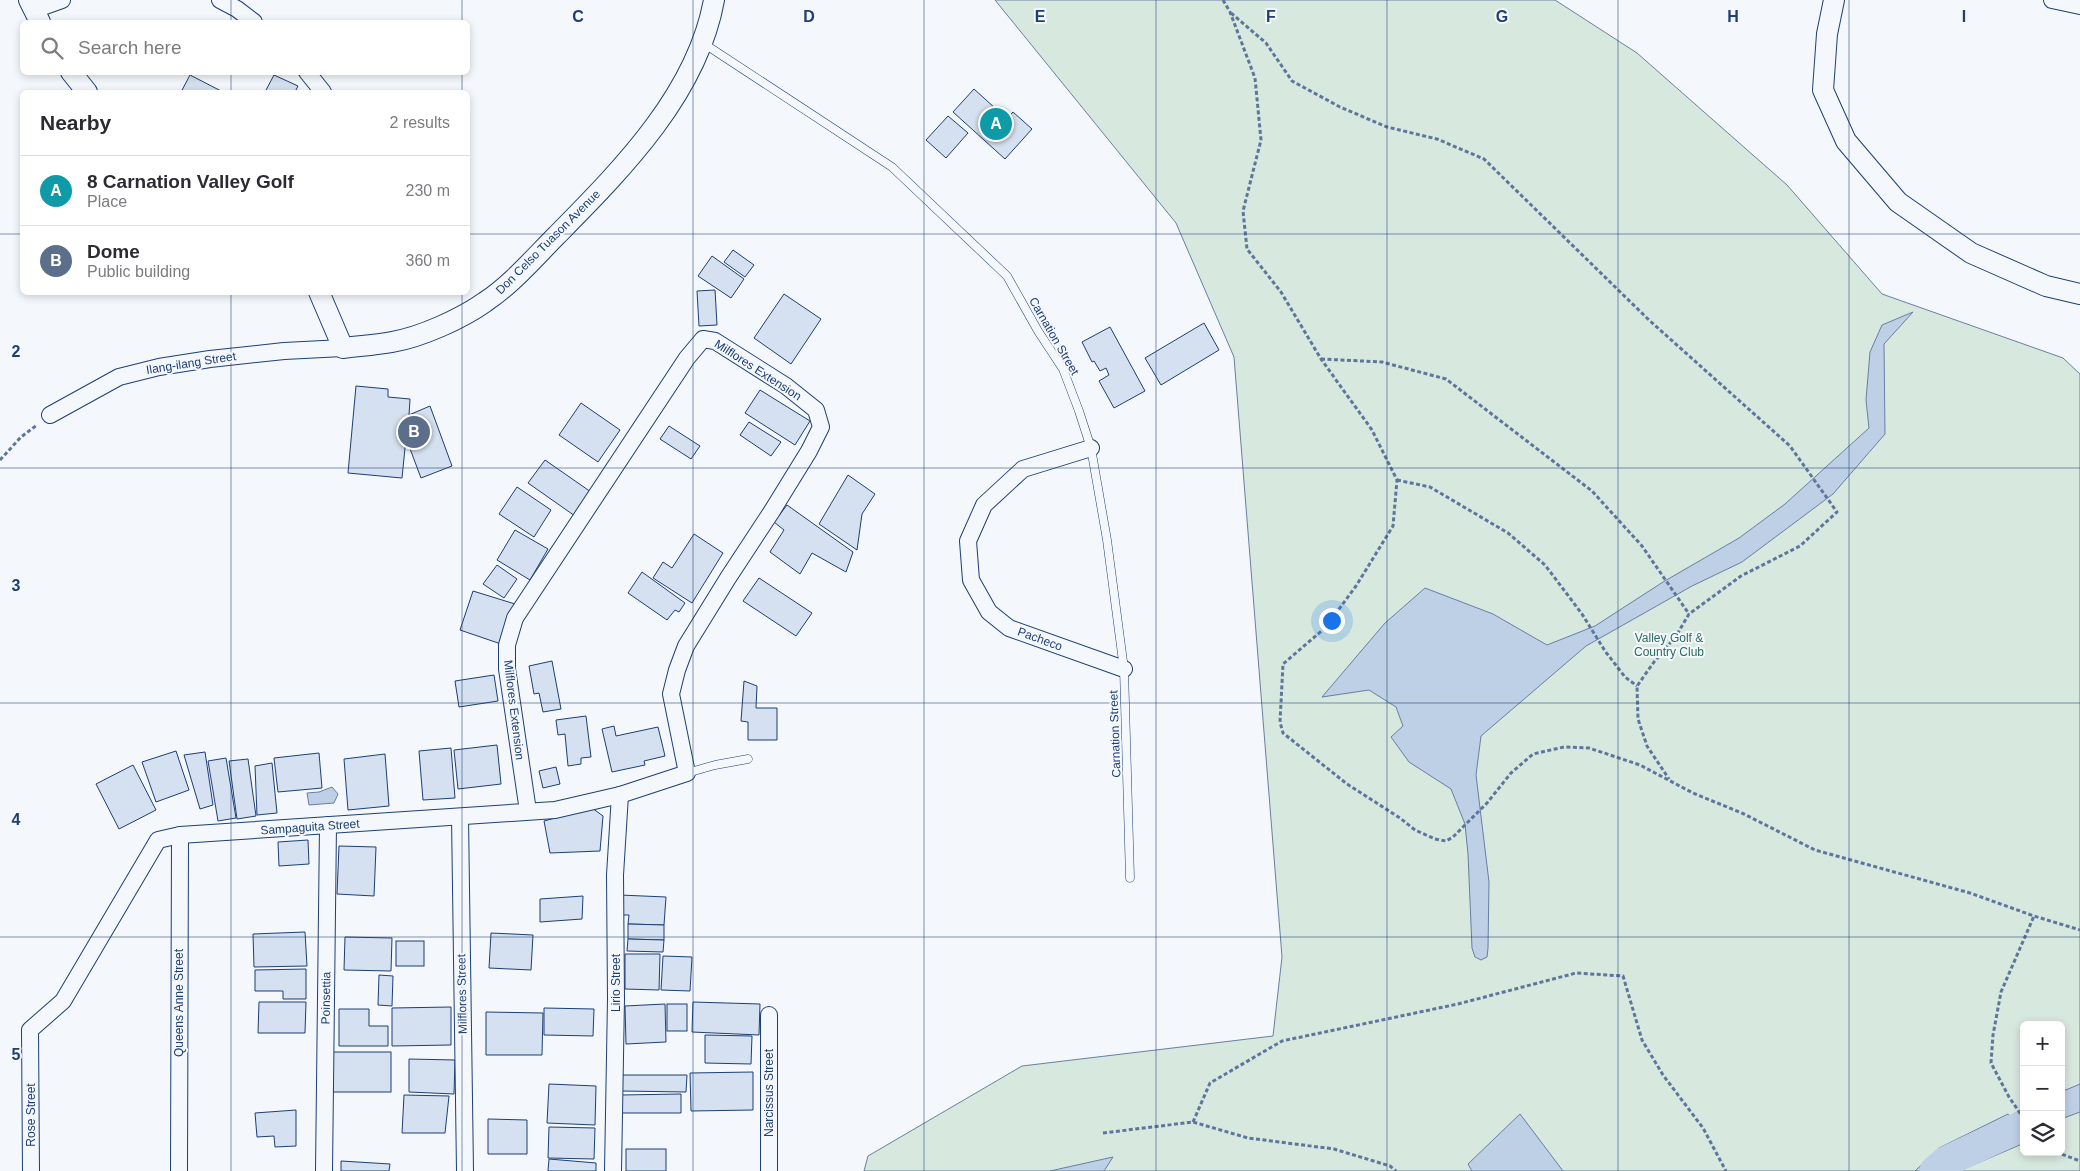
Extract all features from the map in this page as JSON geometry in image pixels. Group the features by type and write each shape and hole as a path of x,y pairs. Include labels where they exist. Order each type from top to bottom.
{"street":[{"path":"34,11 62,0"},
{"path":"220,0 237,9 251,20"},
{"name":"Don Celso Tuason Avenue","path":"343,348 393,342 423,333 484,303 504,288 618,172 648,134 681,87 703,42 714,0"},
{"path":"1834,0 1827,34 1823,90 1846,141 1898,202 1971,253 2046,286 2080,294"},
{"path":"2052,0 2080,6"},
{"path":"73,75 85,90"},
{"path":"309,75 321,90"},
{"path":"319,295 343,348"},
{"name":"Milflores Extension","path":"528,811 507,669 507,645 515,618 687,358 704,338 716,340 786,386 816,410 821,427 809,452 686,646 671,694 687,773"},
{"name":"Ilang-ilang Street","path":"50,415 119,377 159,367 275,352 343,348"},
{"name":"Pacheco","path":"1091,448 1023,469 984,505 968,541 971,580 989,612 1010,628 1124,669"},
{"name":"Sampaguita Street","path":"30,1030 63,1001 158,840 180,835 555,810 620,795 687,773"},
{"name":"Lirio Street","path":"614,1171 615,875 620,795"},
{"name":"Milflores Street","path":"460,817 465,1171"},
{"name":"Poinsettia","path":"324,1171 328,825"},
{"name":"Queens Anne Street","path":"179,1171 180,835"},
{"name":"Narcissus Street","path":"769,1014 769,1171"},
{"name":"Rose Street","path":"30,1030 31,1171"}],"lane":[{"name":"Carnation Street","path":"703,42 892,167 1007,276 1062,370 1080,411 1091,448 1107,540 1124,669 1130,878"},
{"path":"687,773 715,765 748,759"}],"path":[{"path":"1223,0 1230,12 1254,78 1261,140 1244,211 1247,249 1281,292 1321,359 1372,430 1397,480 1393,526 1325,628 1283,664 1280,722 1283,733 1347,784 1400,818 1415,830 1446,841 1453,837 1487,803 1510,774 1533,754 1564,747 1589,748 1640,765 1815,850 1970,893 2080,930"},
{"path":"1230,12 1266,43 1292,81 1340,108 1387,128 1437,139 1484,159 1650,321 1790,446 1837,512 1800,546 1741,576 1689,614 1676,636 1637,686 1638,719 1647,746 1670,780"},
{"path":"1321,359 1382,362 1446,379 1592,491 1642,546 1689,614"},
{"path":"0,460 21,437 50,415"},
{"path":"1397,480 1430,487 1508,533 1545,565 1582,614 1605,651 1625,677 1637,686"},
{"path":"2020,1113 1991,1063 1993,1035 2001,992 2034,916"},
{"path":"1193,1122 1210,1083 1282,1041 1458,1004 1576,972 1623,976 1642,1040 1663,1075 1702,1128 1726,1171"},
{"path":"1104,1133 1193,1122 1248,1138 1334,1149 1390,1166 1396,1171"},
{"path":"2065,1155 2080,1161"}],"green space":[{"name":"Valley Golf & Country Club","path":"995,0 1555,0 1637,53 1787,185 1882,294 2063,358 2080,374 2080,1171 864,1171 868,1156 1022,1066 1273,1036 1282,957 1234,357 1176,223"}],"water":[{"path":"1913,312 1884,344 1885,434 1833,494 1742,562 1692,586 1586,646 1481,736 1476,775 1489,882 1488,948 1487,957 1481,960 1475,957 1472,948 1465,824 1451,789 1409,762 1391,737 1403,726 1396,707 1369,690 1322,697 1385,623 1425,588 1493,614 1547,645 1595,626 1663,582 1739,538 1785,504 1869,428 1866,400 1870,352 1882,325"},
{"path":"332,787 338,794 334,803 309,805 307,793 319,792"},
{"path":"2080,1084 2080,1112 2065,1118 2065,1111 2065,1090"},
{"path":"1520,1114 1563,1171 1472,1171 1468,1164"},
{"path":"2008,1114 2020,1140 2020,1145 1959,1171 1915,1171 1939,1148"},
{"path":"1113,1157 1104,1171 1050,1171"}],"building":[{"path":"190,75 219,90 182,90"},
{"path":"274,75 298,86 296,90 266,90"},
{"path":"974,89 1007,119 1013,112 1032,129 1005,159 953,112"},
{"path":"948,116 968,133 946,158 926,140"},
{"path":"733,250 754,265 745,277 724,262"},
{"path":"712,256 744,279 731,298 698,276"},
{"path":"715,290 717,325 699,326 697,291"},
{"path":"784,294 821,319 791,364 754,338"},
{"path":"1204,323 1219,350 1161,385 1145,358"},
{"path":"1110,327 1145,391 1114,408 1099,381 1109,375 1106,368 1100,371 1094,361 1092,362 1082,342"},
{"path":"356,386 388,389 388,397 410,399 409,415 430,406 452,466 421,478 406,438 402,478 348,473"},
{"path":"760,390 810,421 795,445 745,413"},
{"path":"581,403 620,430 598,462 559,435"},
{"path":"749,422 781,442 771,456 740,435"},
{"path":"669,426 700,446 691,459 660,439"},
{"path":"545,460 591,492 575,516 528,483"},
{"path":"848,475 875,494 862,514 857,550 819,524"},
{"path":"517,487 551,510 534,537 499,514"},
{"path":"787,505 853,552 846,572 812,553 800,574 770,552 784,530 774,522"},
{"path":"515,530 548,549 530,580 497,560"},
{"path":"694,534 723,553 692,603 653,578 663,562 672,568"},
{"path":"497,565 517,579 504,598 483,584"},
{"path":"642,572 685,603 679,612 675,610 667,620 628,593"},
{"path":"759,578 812,613 796,636 743,601"},
{"path":"473,591 515,604 501,644 460,630"},
{"path":"552,661 561,709 543,712 539,693 534,694 529,666"},
{"path":"494,675 498,701 459,707 455,681"},
{"path":"744,681 757,686 756,708 777,708 777,740 748,740 748,722 741,721"},
{"path":"586,716 591,757 581,758 581,764 568,766 565,734 558,735 556,720"},
{"path":"614,726 616,736 658,727 665,756 644,761 645,765 612,772 602,729"},
{"path":"497,745 501,784 458,789 454,750"},
{"path":"451,748 455,798 423,800 419,751"},
{"path":"176,751 189,790 156,802 142,762"},
{"path":"205,752 213,805 200,809 184,755"},
{"path":"319,753 322,788 278,792 274,758"},
{"path":"385,754 389,806 348,810 344,759"},
{"path":"226,758 236,818 218,821 208,761"},
{"path":"248,759 256,816 237,819 229,761"},
{"path":"272,763 277,813 257,815 255,766"},
{"path":"133,765 156,810 119,829 96,784"},
{"path":"556,767 560,784 543,788 539,771"},
{"path":"592,808 603,816 600,851 550,853 544,821"},
{"path":"308,840 309,864 279,866 278,842"},
{"path":"339,846 376,847 374,896 337,894"},
{"path":"620,895 666,897 664,925 628,924 629,915 619,915"},
{"path":"583,896 582,919 540,922 540,899"},
{"path":"628,924 664,925 664,940 628,939"},
{"path":"305,932 307,966 254,967 253,934"},
{"path":"491,933 533,935 531,970 489,968"},
{"path":"345,937 392,938 391,971 344,970"},
{"path":"628,939 664,940 663,952 627,951"},
{"path":"396,941 424,941 424,966 396,966"},
{"path":"625,954 660,954 659,990 625,989"},
{"path":"663,956 692,957 690,991 661,990"},
{"path":"306,969 306,999 283,999 283,991 255,991 255,970"},
{"path":"379,975 393,976 392,1006 378,1005"},
{"path":"259,1002 306,1002 305,1033 258,1033"},
{"path":"693,1002 760,1004 759,1035 692,1032"},
{"path":"665,1004 666,1042 626,1044 625,1006"},
{"path":"667,1004 687,1004 687,1031 667,1031"},
{"path":"451,1007 451,1045 392,1046 392,1008"},
{"path":"544,1008 594,1009 593,1036 544,1035"},
{"path":"339,1009 369,1009 369,1026 388,1026 388,1046 339,1046"},
{"path":"486,1012 543,1013 542,1055 486,1055"},
{"path":"705,1035 752,1036 751,1064 705,1063"},
{"path":"333,1052 391,1052 391,1092 333,1092"},
{"path":"409,1059 455,1060 454,1094 409,1092"},
{"path":"753,1072 753,1110 691,1111 690,1073"},
{"path":"621,1075 687,1075 686,1092 621,1091"},
{"path":"549,1084 596,1086 595,1125 547,1123"},
{"path":"681,1094 681,1113 621,1113 621,1095"},
{"path":"404,1095 449,1096 445,1133 402,1133"},
{"path":"296,1110 296,1146 275,1147 274,1136 257,1137 255,1113"},
{"path":"488,1119 527,1120 527,1154 488,1154"},
{"path":"549,1127 595,1128 594,1159 548,1158"},
{"path":"626,1149 666,1149 666,1171 626,1171"},
{"path":"549,1159 596,1163 596,1171 548,1171"},
{"path":"341,1161 390,1164 389,1171 341,1171"}],"waterway":[{"path":"1935,1171 1947,1161 2020,1127"}],"place":[{"name":"8 Carnation Valley Golf","path":"996,124"},
{"name":"Dome","path":"414,432"}]}
